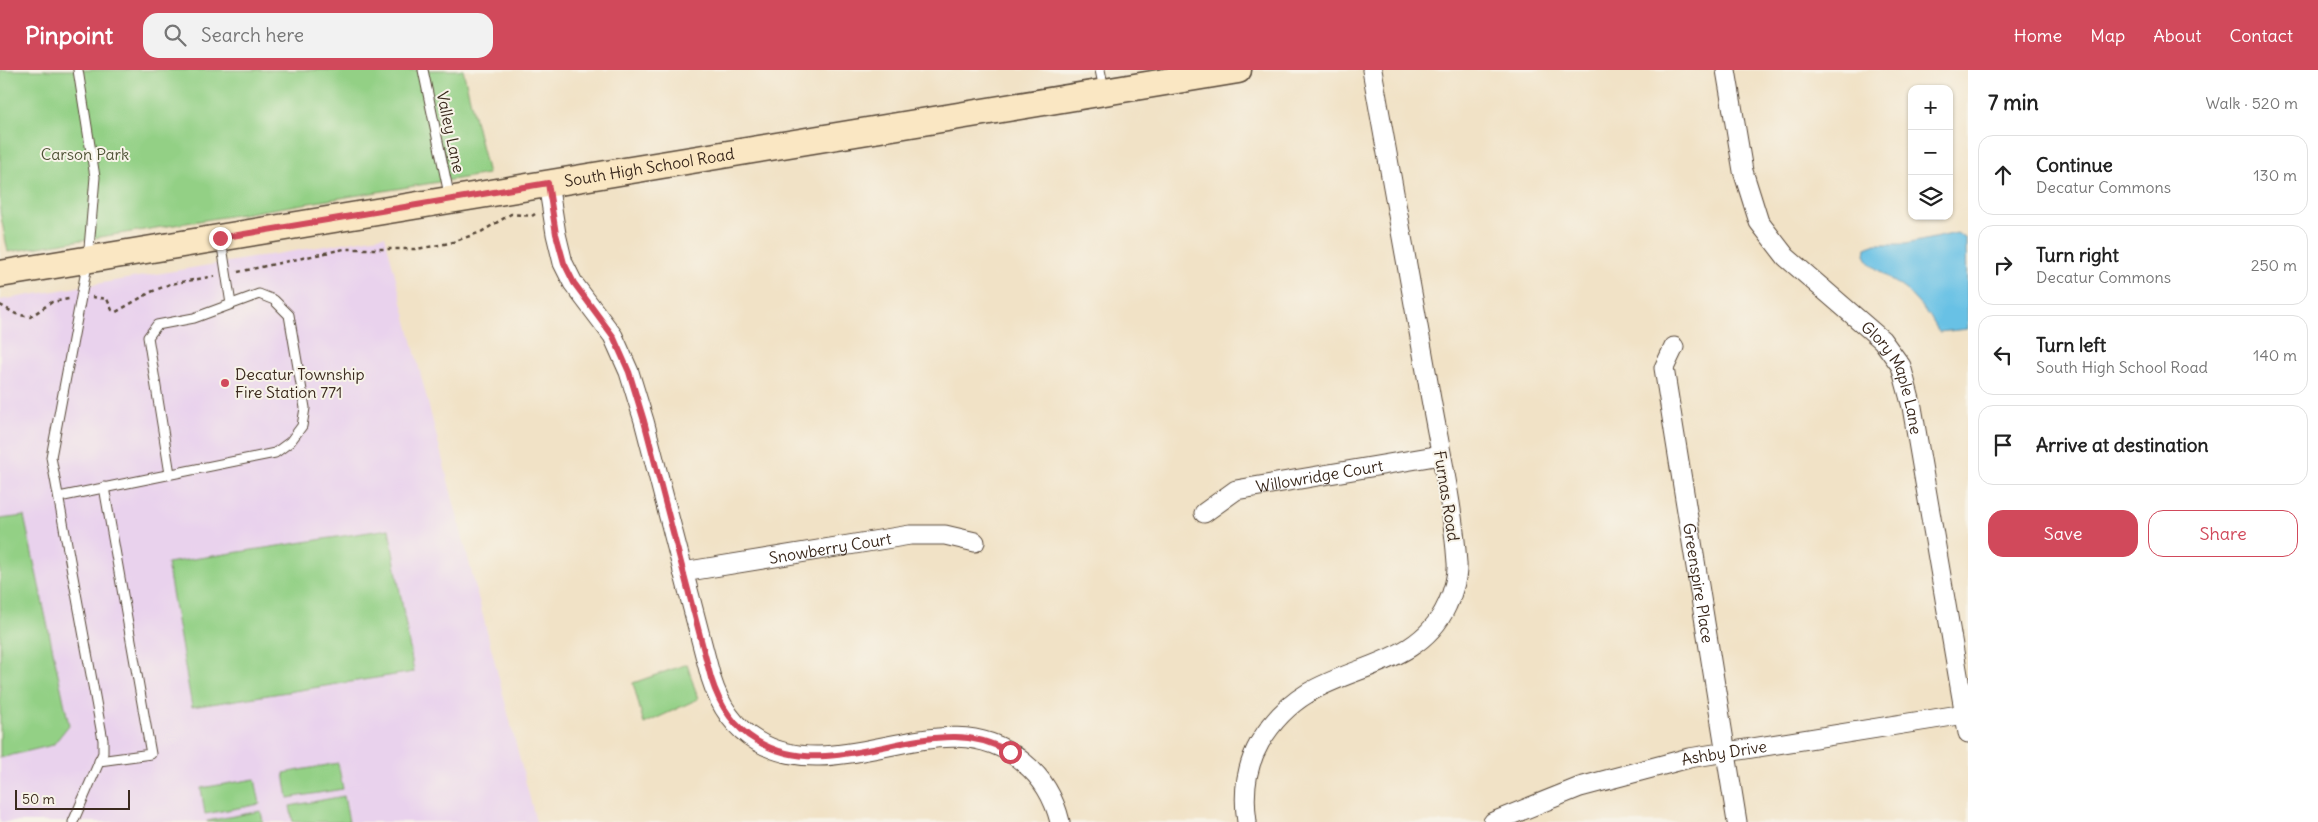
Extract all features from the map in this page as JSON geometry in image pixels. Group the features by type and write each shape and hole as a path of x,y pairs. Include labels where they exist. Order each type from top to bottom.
{"main road":[{"name":"South High School Road","path":"0,274 548,183 1102,81 1238,70"}],"street":[{"name":"Furnas Road","path":"1247,822 1246,785 1252,761 1264,735 1277,718 1309,692 1404,652 1426,635 1447,606 1457,564 1441,455 1372,70"},
{"name":"Glory Maple Lane","path":"1726,70 1743,171 1759,222 1786,257 1882,340 1900,366 1912,407 1968,733"},
{"path":"548,183 556,234 564,263 574,283 613,336 629,372 644,421 715,692 725,710 749,736 780,752 808,757 954,737 990,742 1017,756 1038,775 1050,794 1060,822"},
{"name":"Greenspire Place","path":"1674,347 1664,368 1737,822"},
{"name":"Willowridge Court","path":"1204,513 1236,490 1441,455"},
{"name":"Snowberry Court","path":"683,572 910,535 945,535 975,542"},
{"name":"Ashby Drive","path":"1493,822 1605,779 1689,758 1965,714"}],"lane":[{"path":"73,822 103,753 103,740 51,457 88,260 95,176 78,70"},
{"name":"Valley Lane","path":"423,70 450,199"},
{"path":"220,238 231,304"},
{"path":"59,497 275,453 290,442 302,426 305,408 289,315 274,300 259,294 194,318 156,325 148,337 170,474"},
{"path":"99,761 150,754 104,488"}],"path":[{"path":"255,268 344,249 417,249 450,243 481,232 511,214 532,216 535,214"},
{"path":"90,296 107,298 112,310 116,312 151,292 170,284 205,277"},
{"path":"0,305 16,314 30,317 52,302"}],"shaded area":[{"path":"385,236 536,822 0,822 0,300"}],"green space":[{"name":"Carson Park","path":"0,70 463,70 488,174 8,252 0,212"},
{"path":"24,516 69,725 53,745 0,758 0,519"},
{"path":"389,529 414,672 192,707 167,563"},
{"path":"687,664 698,699 644,724 633,683"},
{"path":"338,763 343,789 288,798 284,773"},
{"path":"255,779 260,804 205,814 201,788"},
{"path":"344,796 349,822 293,822 290,806"},
{"path":"261,811 263,822 207,822 207,821"}],"water":[{"path":"1957,233 1966,239 1968,329 1939,332 1929,315 1907,291 1870,264 1865,255 1866,248 1876,244 1906,244"}],"place":[{"name":"Decatur Township Fire Station 771","path":"225,383"}],"route":[{"path":"220,238 548,183 559,249 564,263 574,283 613,336 629,372 669,514 715,692 725,710 738,727 762,744 780,752 801,757 830,756 954,737 983,740 998,745 1010,752"}]}
